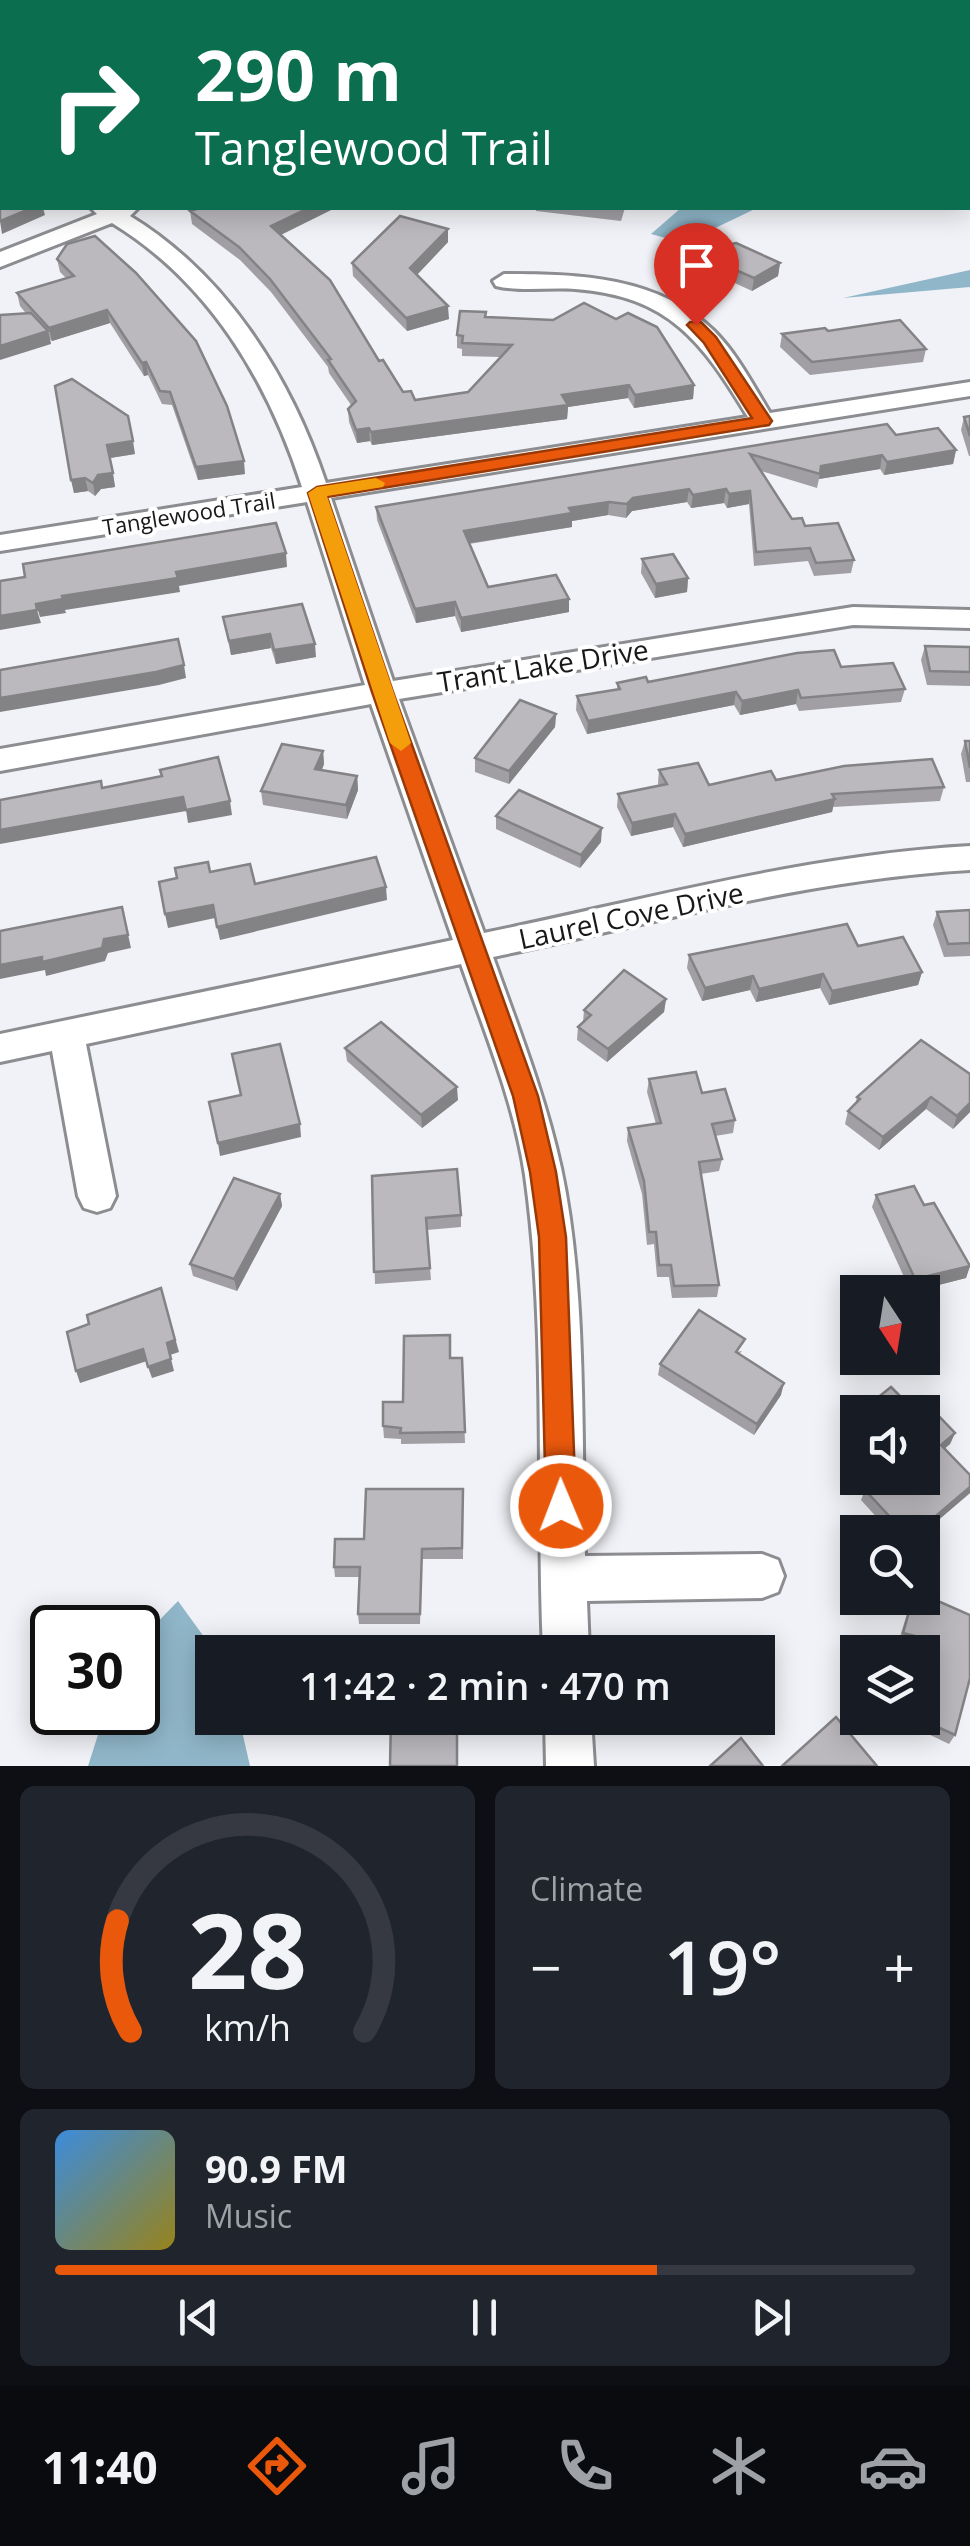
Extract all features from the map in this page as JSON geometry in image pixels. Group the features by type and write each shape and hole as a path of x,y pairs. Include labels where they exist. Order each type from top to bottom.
{"street":[{"path":"0,260 116,210 184,268 246,340 282,404 317,493 382,692 525,1096 550,1221 556,1289 565,1635"},
{"path":"504,281 594,282 667,307 710,340 763,421"},
{"name":"Tanglewood Trail","path":"0,544 970,389"},
{"name":"Trant Lake Drive","path":"0,760 382,692 853,616 970,619"},
{"name":"Laurel Cove Drive","path":"0,1048 826,874 970,858"},
{"path":"67,1034 97,1196"},
{"path":"563,1579 762,1576"},
{"path":"569,1735 570,1766"}],"water":[{"path":"679,210 753,210 684,243 651,234"},
{"path":"970,270 970,287 843,298"},
{"path":"178,1601 203,1635 195,1635 195,1735 243,1735 250,1766 88,1766 98,1735 160,1735 160,1619"}],"building":[{"path":"0,210 27,210 0,221"},
{"path":"305,210 271,226 330,280 379,361 383,360 403,392 411,391 415,400 468,392 512,345 462,343 463,336 457,335 460,311 486,312 485,317 553,320 584,303 616,319 628,313 657,327 694,385 635,395 629,385 562,395 568,405 371,432 369,428 356,430 348,409 356,401 328,360 331,359 270,279 239,247 190,211"},
{"path":"400,216 448,229 410,268 448,306 406,318 352,263"},
{"path":"95,236 136,273 196,341 227,406 244,461 196,467 170,392 160,391 146,362 142,363 107,310 49,328 17,293 74,276 57,259 67,244"},
{"path":"736,243 780,263 754,278 695,252"},
{"path":"31,313 48,331 0,346 0,315"},
{"path":"900,320 926,349 812,362 782,334 825,328 828,331"},
{"path":"72,379 128,416 133,441 107,445 113,473 98,475 93,483 85,478 71,480 55,386"},
{"path":"887,424 896,435 938,428 956,450 887,462 882,455 821,466 820,474 750,454 792,519 802,518 805,526 838,523 854,560 816,563 810,548 756,552 750,491 729,494 726,489 693,495 689,489 633,498 627,504 609,502 569,508 572,513 464,531 488,587 556,575 569,599 461,618 455,602 415,609 376,507"},
{"path":"276,523 286,553 176,572 178,578 62,596 63,599 36,604 37,610 0,616 0,581 25,577 23,564"},
{"path":"673,554 688,578 656,584 642,559"},
{"path":"302,604 315,644 274,650 270,634 229,641 223,617"},
{"path":"178,639 184,665 0,698 0,670"},
{"path":"925,646 970,647 970,672 930,671"},
{"path":"834,650 841,667 893,663 905,689 801,698 798,690 742,701 736,692 588,721 577,696 620,689 617,683 646,677 648,682 797,653"},
{"path":"520,700 556,714 509,771 475,758"},
{"path":"965,741 970,741 970,768"},
{"path":"282,744 323,751 315,769 357,776 346,805 261,791"},
{"path":"218,757 230,801 186,810 183,797 0,830 0,800 101,781 102,788 162,776 160,770"},
{"path":"932,759 944,787 832,794 835,799 685,834 675,814 632,823 618,794 667,784 659,770 698,763 709,785 771,771 776,780 844,766"},
{"path":"519,790 602,828 581,855 496,816"},
{"path":"376,857 386,887 217,927 213,905 165,914 159,882 177,878 175,868 208,862 210,872 250,864 255,884"},
{"path":"122,907 128,935 104,939 102,948 42,962 42,957 0,965 0,931"},
{"path":"970,910 970,943 948,944 937,912"},
{"path":"847,924 858,946 903,937 922,972 832,991 823,974 759,989 753,976 705,988 689,955"},
{"path":"624,970 666,999 608,1049 578,1027 591,1015 584,1010"},
{"path":"381,1022 457,1087 421,1115 345,1048"},
{"path":"921,1040 970,1074 970,1103 957,1116 931,1097 883,1137 848,1111 860,1099 857,1097"},
{"path":"280,1044 300,1124 218,1143 209,1102 241,1095 232,1054"},
{"path":"696,1072 702,1093 725,1089 735,1120 712,1124 722,1159 699,1162 719,1285 674,1286 671,1265 659,1265 656,1232 649,1232 644,1181 628,1128 661,1123 649,1079"},
{"path":"457,1169 461,1215 426,1218 430,1268 374,1272 372,1176"},
{"path":"234,1178 280,1194 234,1279 190,1264"},
{"path":"914,1186 924,1205 934,1203 970,1266 913,1275 876,1195"},
{"path":"161,1288 175,1340 167,1343 171,1359 148,1367 143,1349 76,1371 67,1332 89,1324 87,1315"},
{"path":"699,1310 745,1339 736,1352 784,1383 757,1424 660,1364"},
{"path":"450,1335 450,1358 462,1358 465,1432 400,1433 401,1428 383,1426 383,1402 403,1402 404,1336"},
{"path":"891,1387 899,1395 881,1395"},
{"path":"940,1417 955,1433 941,1445 970,1475 970,1487 937,1515 888,1515 870,1495 940,1495"},
{"path":"366,1489 463,1489 462,1548 422,1549 420,1614 358,1614 360,1567 334,1567 335,1539 364,1539"},
{"path":"940,1602 970,1615 970,1678 955,1735 940,1728 940,1635 903,1633 908,1615 940,1615"},
{"path":"836,1717 840,1735 851,1735 877,1766 782,1766"},
{"path":"391,1735 457,1735 457,1766 390,1766"},
{"path":"741,1738 763,1766 710,1766"}],"slow traffic":[{"path":"376,483 317,493 401,743"}],"route":[{"path":"561,1506 552,1237 543,1172 525,1096 382,692 317,493 763,421 696,325"}]}
